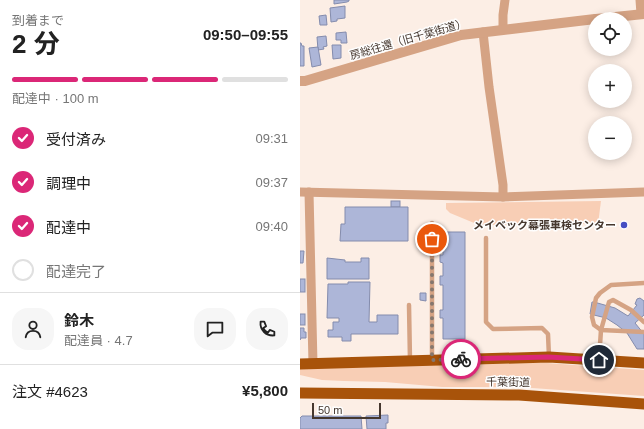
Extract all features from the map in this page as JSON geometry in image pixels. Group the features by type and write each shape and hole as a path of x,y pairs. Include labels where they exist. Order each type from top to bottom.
{"highway":[{"path":"300,364 548,357 644,363"},
{"name":"千葉街道","path":"300,392 519,395 644,404"}],"street":[{"path":"503,30 505,0"},
{"path":"640,0 643,14"},
{"name":"房総往還（旧千葉街道）","path":"632,15 643,14"},
{"name":"房総往還（旧千葉街道）","path":"300,81 305,81 461,35 588,20"},
{"path":"483,32 489,88 503,185 503,197"},
{"path":"312,364 310,247 304,192 503,197 644,192"},
{"path":"300,247 310,247"}],"lane":[{"path":"432,223 432,360"},
{"path":"486,238 486,322 493,329 542,328 548,334 548,357"},
{"path":"644,283 611,285 596,298 592,317 594,324 601,330 644,332"},
{"path":"599,360 601,330 609,302 613,300 631,310 644,322"},
{"path":"409,305 410,361"}],"shaded area":[{"path":"601,201 598,224 479,225 450,213 446,209 446,203"},
{"path":"533,362 644,370 644,396 518,387 442,387 385,382 322,380 300,375 300,363"}],"building":[{"path":"334,0 349,0 349,1 334,4"},
{"path":"345,6 345,18 337,19 337,21 331,22 330,8"},
{"path":"326,15 327,25 320,25 319,16"},
{"path":"346,32 347,43 341,43 341,40 336,40 336,33"},
{"path":"326,36 327,46 323,47 324,49 318,50 317,37"},
{"path":"300,43 304,46 304,66 300,66"},
{"path":"332,45 341,45 341,58 333,59"},
{"path":"318,47 321,65 312,67 309,48"},
{"path":"391,201 400,201 400,207 391,207"},
{"path":"345,207 408,207 408,241 340,241 341,224 345,224"},
{"path":"443,232 465,232 465,339 443,339 443,318 440,318 440,310 443,310 443,285 440,285 440,276 443,276 443,263 440,262 440,255 443,255"},
{"path":"300,251 304,251 303,263 300,263"},
{"path":"327,258 345,260 345,262 361,262 361,258 369,258 369,279 327,279"},
{"path":"300,279 305,279 305,292 300,292"},
{"path":"348,282 370,282 369,322 377,322 377,315 398,315 398,334 351,334 351,341 342,341 342,337 328,337 328,330 333,330 333,322 339,322 339,318 327,318 328,284 348,284"},
{"path":"420,293 426,293 426,301 420,300"},
{"path":"640,298 644,301 644,315 635,323 644,334 644,349 637,349 627,333 617,325 606,318 590,314 592,302 594,302 615,308 628,316 637,305 635,304 637,299"},
{"path":"300,314 305,314 305,325 300,325"},
{"path":"300,328 304,328 306,338 301,338 300,340"},
{"path":"388,415 386,429 367,429 366,416"},
{"path":"302,416 361,416 362,429 300,429 300,418"}],"way so far":[{"path":"432,239 432,360 461,359"}],"place":[{"name":"メイベック幕張車検センター","path":"624,225"}],"route":[{"path":"461,359 548,357 599,360"}]}
